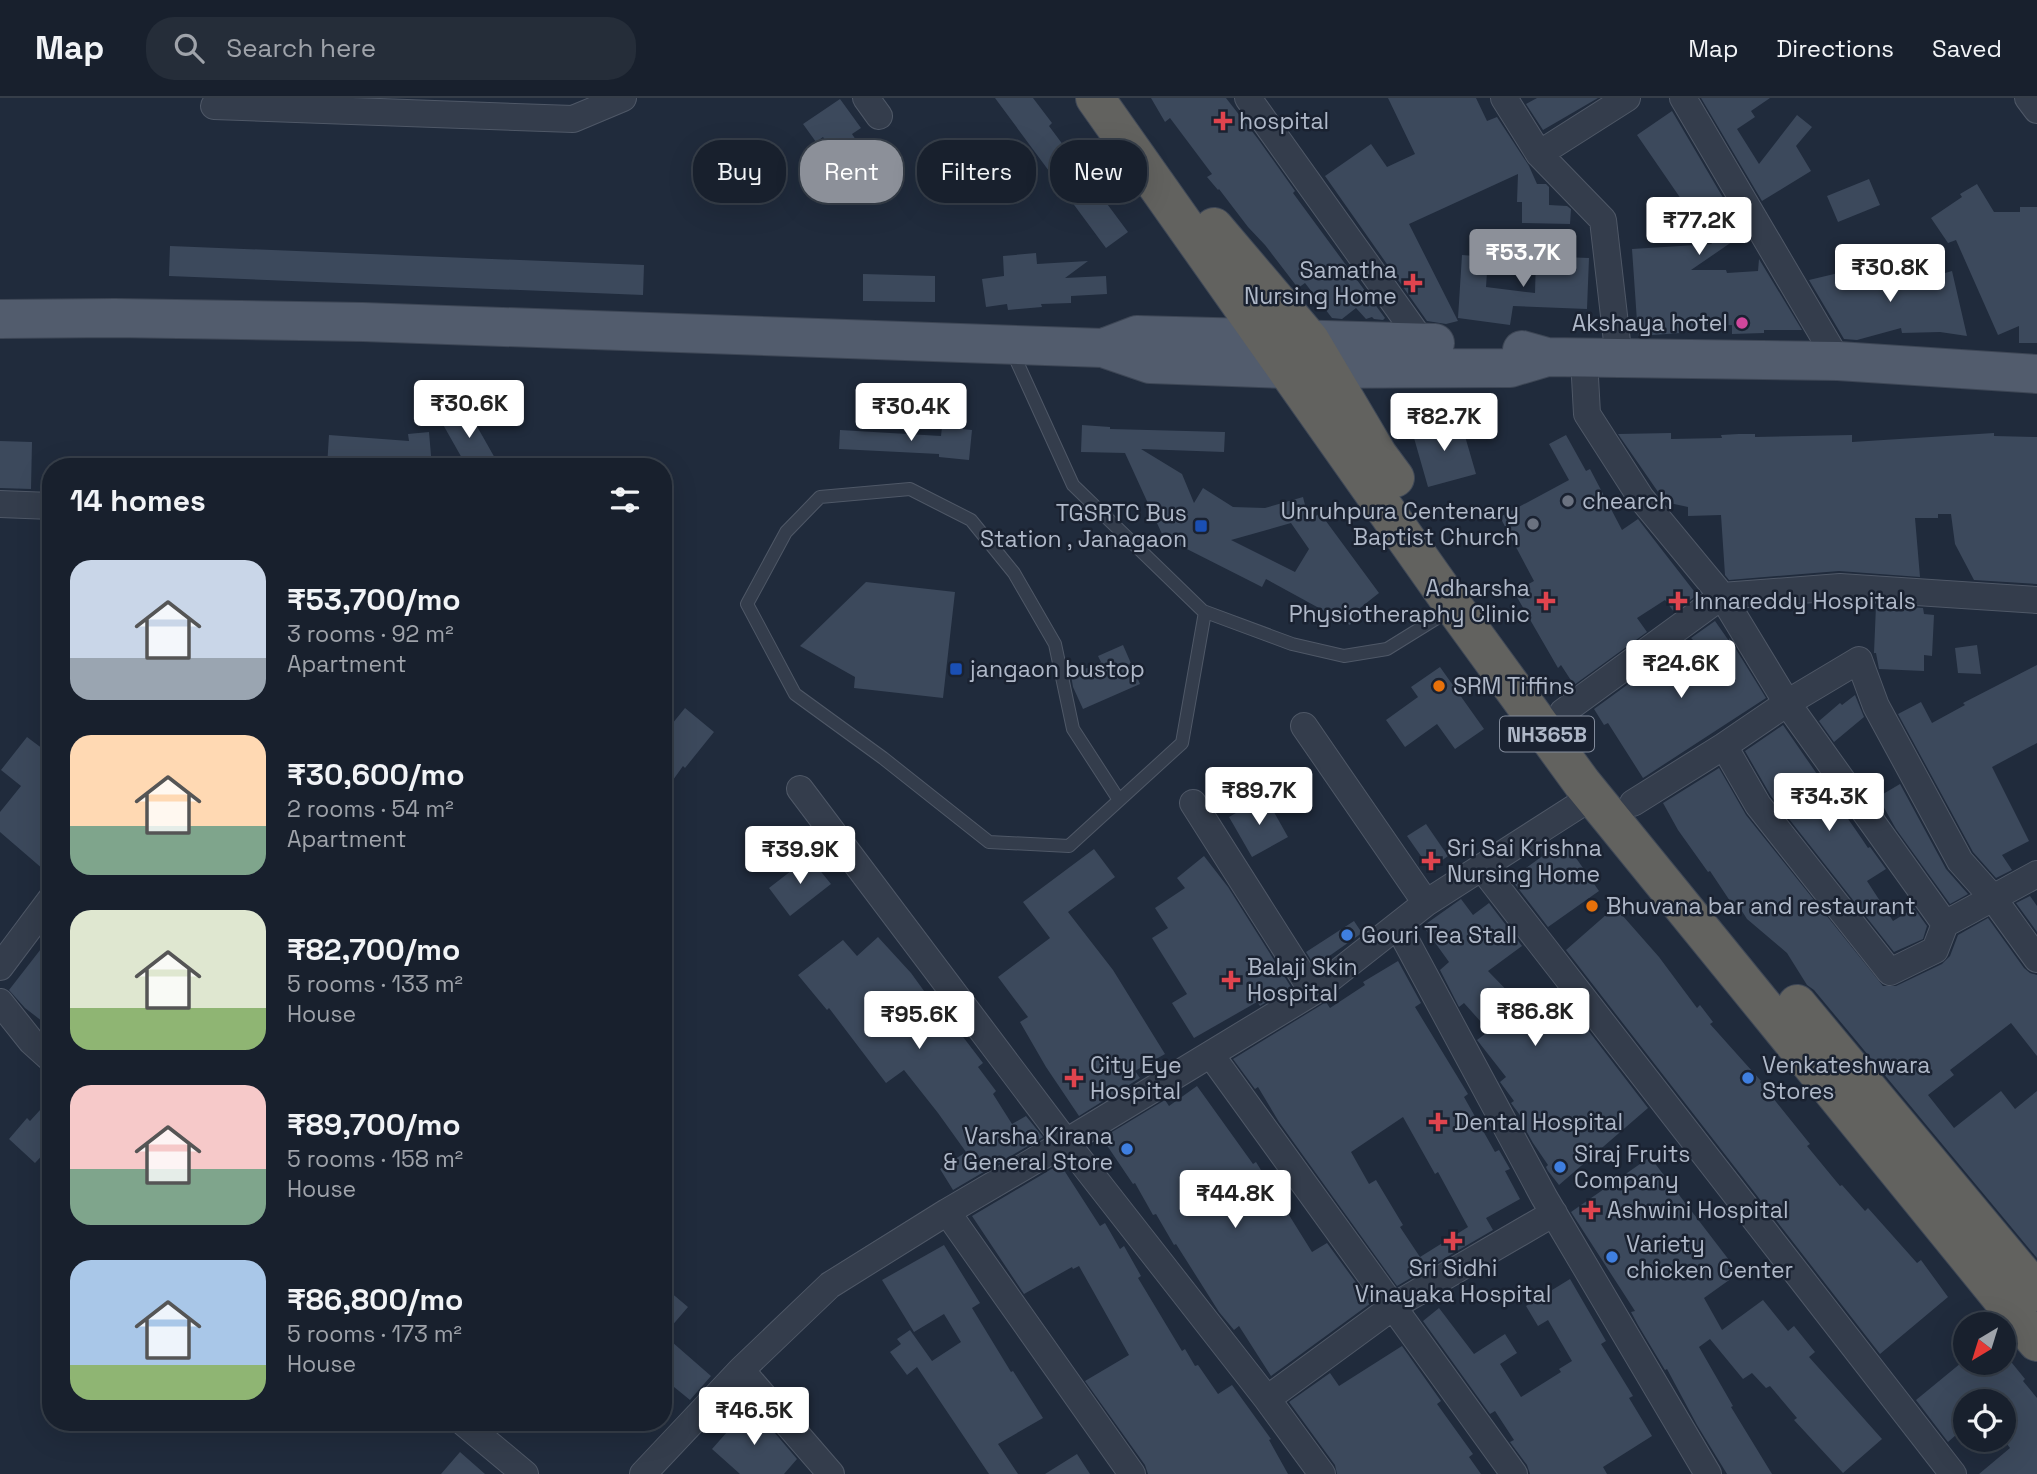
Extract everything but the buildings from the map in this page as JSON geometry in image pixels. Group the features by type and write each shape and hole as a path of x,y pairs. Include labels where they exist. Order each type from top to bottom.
{"highway":[{"name":"NH365B","path":"1095,98 1455,607 1593,796 2037,1342"},
{"name":"NH365B","path":"1120,98 1211,224 1319,354 1378,455 1481,602 1563,712 1706,896 2037,1292"}],"main road":[{"path":"0,319 350,322 1009,344 1103,348 1150,363 1287,369 1319,354 1423,343 1506,346 1546,357 1838,361 2037,374"},
{"path":"1103,348 1137,335 1265,338 1319,354 1510,369 1546,357"}],"street":[{"path":"214,106 566,108 623,98"},
{"path":"1248,98 1423,343"},
{"path":"1504,98 1539,154 1603,220 1601,359 1587,414 1641,498 1722,596 1787,703 1945,923"},
{"path":"1539,154 1627,98"},
{"path":"1683,98 1838,361"},
{"path":"2028,98 2037,110"},
{"path":"0,504 42,506"},
{"path":"1563,712 1722,596 1840,587 2037,600"},
{"path":"1633,803 1787,703 1859,660 1876,706 1960,861 1993,898 2037,959"},
{"path":"1304,726 1426,903"},
{"path":"1724,746 1758,805 1890,972 1935,950 1945,923 2037,874"},
{"path":"800,789 1066,1142 1267,1399 1322,1474"},
{"path":"643,1474 741,1370 830,1285 1313,992 1426,903 1593,796"},
{"path":"1194,803 1313,992"},
{"path":"1482,868 1953,1474"},
{"path":"0,967 42,911"},
{"path":"1398,926 1554,1213 1708,1474"},
{"path":"0,1002 42,1051"},
{"path":"1210,1055 1514,1474"},
{"path":"947,1212 1132,1474"},
{"path":"1267,1399 1394,1306 1554,1213"},
{"path":"741,1370 831,1474"},
{"path":"474,1431 525,1474"}],"lane":[{"path":"1009,344 1073,485 1205,612 1292,644 1344,656 1387,649 1455,607"},
{"path":"1119,800 1073,729 1055,644 1014,573 971,520 910,489 820,497 786,532 747,604 795,694 883,758 989,842 1069,846 1182,743 1205,612"}],"place":[{"name":"hospital","path":"1223,121"},
{"name":"Samatha Nursing Home","path":"1413,283"},
{"name":"Akshaya hotel","path":"1742,323"},
{"name":"chearch","path":"1568,501"},
{"name":"Unruhpura Centenary Baptist Church","path":"1533,524"},
{"name":"TGSRTC Bus Station , Janagaon","path":"1201,526"},
{"name":"Adharsha Physiotheraphy Clinic","path":"1546,601"},
{"name":"Innareddy Hospitals","path":"1678,601"},
{"name":"jangaon bustop","path":"956,669"},
{"name":"SRM Tiffins","path":"1439,686"},
{"name":"Sri Sai Krishna Nursing Home","path":"1431,861"},
{"name":"Bhuvana bar and restaurant","path":"1592,906"},
{"name":"Gouri Tea Stall","path":"1347,935"},
{"name":"Balaji Skin Hospital","path":"1231,980"},
{"name":"City Eye Hospital","path":"1074,1078"},
{"name":"Venkateshwara Stores","path":"1748,1078"},
{"name":"Dental Hospital","path":"1438,1122"},
{"name":"Varsha Kirana & General Store","path":"1127,1149"},
{"name":"Siraj Fruits Company","path":"1560,1167"},
{"name":"Ashwini Hospital","path":"1591,1210"},
{"name":"Sri Sidhi Vinayaka Hospital","path":"1453,1241"},
{"name":"Variety chicken Center","path":"1612,1257"}]}
